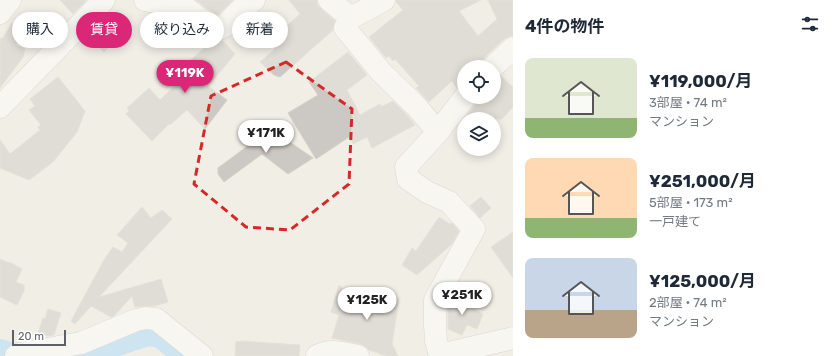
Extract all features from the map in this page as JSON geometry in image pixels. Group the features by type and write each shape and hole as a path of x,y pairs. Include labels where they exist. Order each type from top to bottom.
{"street":[{"path":"0,13 10,0"},
{"path":"0,107 104,0"},
{"path":"145,0 186,8 209,26 217,30 225,26 240,10 254,0"},
{"path":"329,0 351,18"},
{"path":"384,0 351,18 345,28 381,72 416,106 438,132"},
{"path":"500,60 513,48"},
{"path":"459,104 438,132 406,167 408,179 427,192 449,202 474,228 435,300 436,355 513,338"},
{"path":"16,356 19,354 81,343 136,320 146,318 156,319 202,356"},
{"path":"317,356 323,353 338,352 358,356"}],"highlighted area":[{"path":"286,62 352,109 349,184 290,230 246,227 194,184 211,96"}],"building":[{"path":"60,0 85,0 86,1 73,14"},
{"path":"196,0 233,0 221,12 212,12"},
{"path":"289,0 317,0 317,5 335,21 333,30 280,77 274,75 260,62 275,49 274,48 288,48 288,24 300,14"},
{"path":"396,0 481,0 459,11 478,36 497,19 488,0 513,0 513,36 504,39 483,60 457,60 457,88 452,81 429,102 416,88 419,86 395,59 393,61 389,56 386,58 369,37 403,10"},
{"path":"12,23 12,48 25,49 23,57 0,88 0,38 2,39"},
{"path":"224,42 235,54 208,86 227,100 205,129 187,110 170,125 169,124 152,141 126,114 129,111 127,108 149,88 160,100 181,80 179,78 189,68 185,65 204,48 224,48"},
{"path":"100,48 108,48 104,52"},
{"path":"348,52 367,75 347,90 360,115 380,104 381,107 393,101 415,125 372,148 367,137 353,144 349,137 316,159 288,113 318,95 309,82"},
{"path":"501,76 513,87 513,107 502,119 501,112 470,112 475,105 501,104"},
{"path":"58,77 85,111 77,132 53,162 29,180 0,168 0,140 10,154 40,130 38,127 41,125 29,110 35,106 30,99"},
{"path":"265,125 313,158 288,174 262,154 224,182 218,174 218,168 249,145 247,143 258,129 261,131"},
{"path":"481,197 491,208 480,218 470,206"},
{"path":"142,207 151,218 162,210 172,219 99,297 161,279 168,302 154,306 135,307 132,296 114,316 111,317 91,306 75,324 71,321 104,260 113,247 122,252 128,243 117,235"},
{"path":"439,217 450,224 452,223 459,231 452,244 417,275 402,265 412,248 416,251"},
{"path":"513,232 513,278 491,247"},
{"path":"0,259 22,269 16,282 24,285 24,291 17,305 0,297"},
{"path":"339,285 362,310 369,289 399,299 392,344 398,356 386,356 369,350 361,344 332,338 339,315 331,312"},
{"path":"452,296 462,299 483,314 477,329 467,325 462,335 448,329 448,303"},
{"path":"48,309 61,313 54,335 48,336 38,333"},
{"path":"236,341 300,345 299,356 235,356"}],"waterway":[{"path":"75,354 147,330 163,333 189,354"}]}
